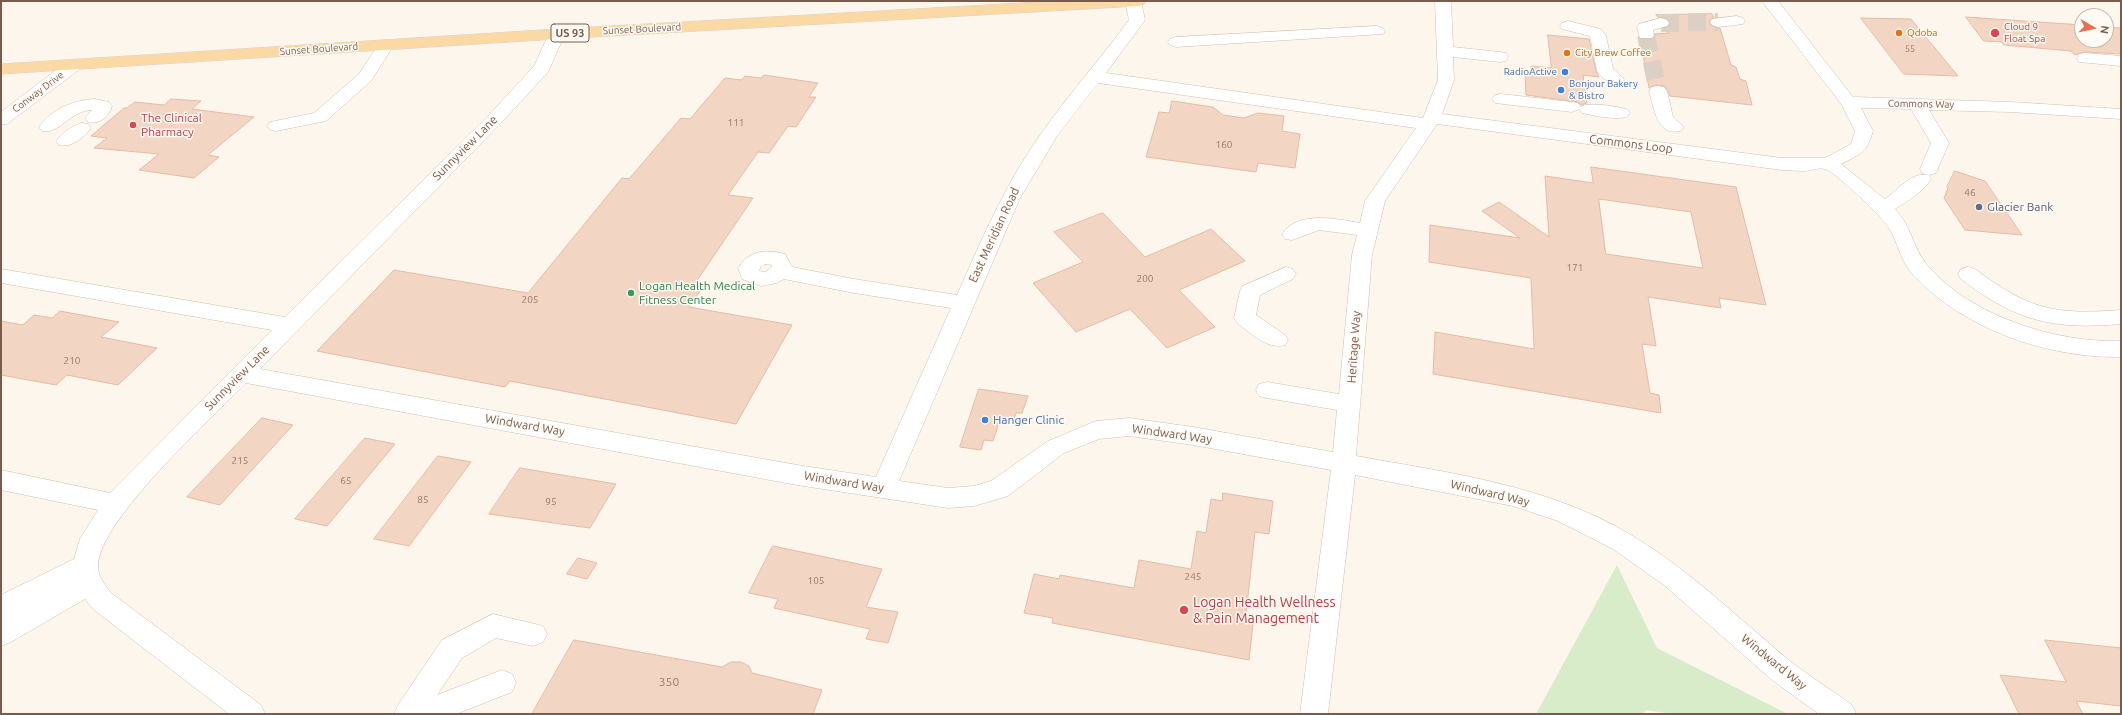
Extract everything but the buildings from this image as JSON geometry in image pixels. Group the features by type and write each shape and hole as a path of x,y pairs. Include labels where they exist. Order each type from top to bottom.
{"main road":[{"path":"1016,8 1031,1"},
{"name":"Sunset Boulevard","path":"1,69 557,34 1139,1"}],"street":[{"name":"East Meridian Road","path":"883,489 963,303 1014,191 1056,125 1095,77 1137,20 1132,1"},
{"name":"Heritage Way","path":"1314,714 1344,463 1362,255 1375,201 1430,121 1446,80 1443,1"},
{"path":"1770,1 1848,102"},
{"path":"1718,22 1737,21"},
{"path":"1646,35 1645,27 1661,23"},
{"path":"1568,26 1596,32 1605,71 1616,79"},
{"path":"1176,42 1377,31"},
{"name":"Sunnyview Lane","path":"87,575 93,539 115,504 240,374 495,119 542,68 557,34"},
{"path":"276,126 320,117 365,77 386,45"},
{"path":"1446,51 1500,57"},
{"path":"2085,58 2121,61"},
{"name":"Conway Drive","path":"1,120 74,65"},
{"name":"Commons Loop","path":"1095,77 1430,121 1494,127 1782,164 1804,165 1829,163 1859,147 1864,131 1857,115 1848,102"},
{"path":"1658,91 1665,120 1675,126"},
{"path":"1494,127 1502,102 1580,108 1622,117 1623,143"},
{"name":"Commons Way","path":"1848,102 2011,107 2121,114"},
{"path":"48,127 58,116 70,109 96,104 103,106 102,110 88,123 65,141"},
{"path":"1882,209 1904,195 1925,174 1940,143 1917,104"},
{"path":"1829,163 1896,223 1920,270 1950,295 1983,317 2048,341 2075,348 2121,349"},
{"path":"1292,234 1301,227 1315,223 1367,230"},
{"path":"780,271 854,286 963,303"},
{"path":"1277,340 1245,318 1250,291 1286,274"},
{"path":"1968,274 1985,287 2013,304 2045,316 2077,320 2121,317"},
{"path":"1,276 289,325"},
{"name":"Windward Way","path":"240,374 883,489 948,498 974,496 999,489 1056,446 1096,430 1129,427 1344,463 1514,496 1568,514 1622,542 1673,577 1782,671 1842,714"},
{"path":"1267,390 1349,404"},
{"path":"1,480 115,504"},
{"path":"1,608 87,575"},
{"path":"1,634 87,575"},
{"path":"87,575 102,601 251,714"},
{"path":"408,714 452,649 493,626 533,634"},
{"path":"422,714 502,683"}],"green space":[{"path":"1617,565 1657,648 1788,714 1673,714 1646,710 1642,714 1536,714"}],"tunnel":[{"path":"1661,23 1718,22"},
{"path":"1646,35 1658,91"}],"place":[{"name":"Qdoba","path":"1899,33"},
{"name":"Cloud 9 Float Spa","path":"1995,33"},
{"name":"City Brew Coffee","path":"1567,53"},
{"name":"RadioActive","path":"1565,72"},
{"name":"Bonjour Bakery & Bistro","path":"1561,90"},
{"name":"The Clinical Pharmacy","path":"133,125"},
{"name":"Glacier Bank","path":"1979,207"},
{"name":"Logan Health Medical Fitness Center","path":"631,293"},
{"name":"Hanger Clinic","path":"985,420"},
{"name":"Logan Health Wellness & Pain Management","path":"1184,610"}]}
